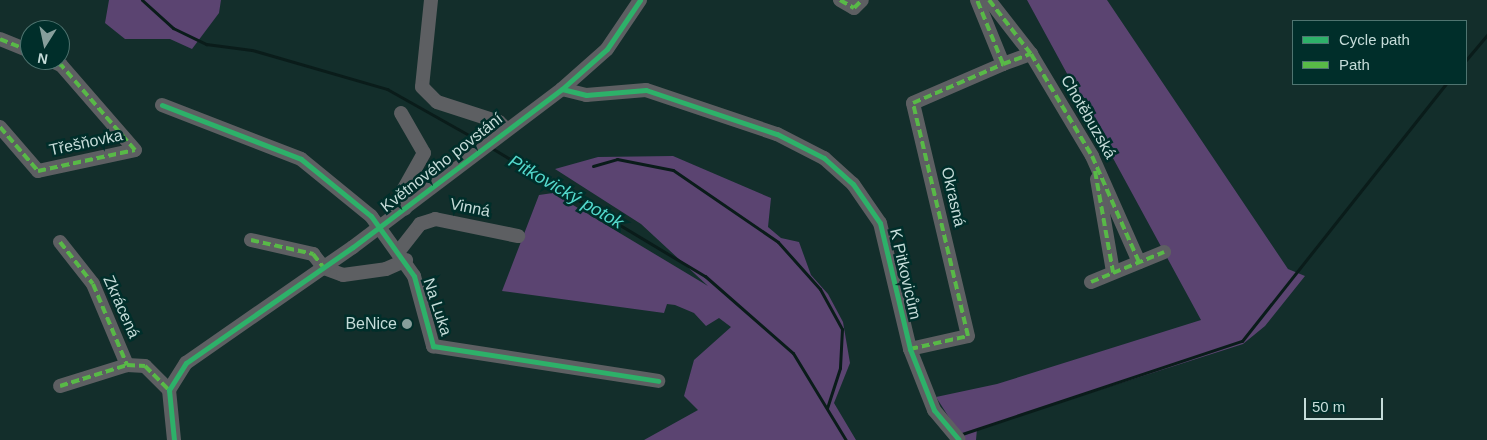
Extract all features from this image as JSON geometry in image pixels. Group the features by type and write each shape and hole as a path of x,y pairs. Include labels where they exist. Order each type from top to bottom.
{"street":[{"path":"431,0 422,87 437,102 499,122 503,131"},
{"name":"Květnového povstání","path":"169,390 186,363 324,268 405,208 503,131 562,89 607,49 640,0"},
{"path":"840,0 854,8 862,0"},
{"path":"977,0 1003,64"},
{"name":"Chotěbuzská","path":"989,0 1031,54 1092,156 1139,262"},
{"path":"0,39 20,47"},
{"name":"Okrasná","path":"910,349 968,336 913,102 1031,54"},
{"name":"Třešňovka","path":"0,127 38,171 135,150 66,70"},
{"name":"K Pitkovicům","path":"562,89 586,95 646,90 776,134 824,158 853,184 880,223 910,349 934,410 956,437"},
{"name":"Na Luka","path":"162,105 301,159 380,226 402,256 433,346 658,381"},
{"path":"401,113 424,153 401,194 405,208"},
{"path":"1092,156 1113,272"},
{"name":"Vinná","path":"402,256 420,224 435,219 518,236"},
{"path":"251,240 313,254 324,268 342,275 386,269 402,256"},
{"name":"Zkrácená","path":"60,242 93,284 128,366"},
{"path":"1091,282 1164,252"},
{"path":"60,386 128,366 144,366 169,390 174,440"}],"shaded area":[{"path":"109,0 221,0 219,13 192,49 170,39 125,39 105,23"},
{"path":"1027,0 1107,0 1288,269 1305,276 1265,326 1243,344 977,429 976,440 951,440 957,430 936,397 997,384 1201,320"},
{"path":"673,156 771,198 768,227 781,238 799,242 811,275 828,294 843,322 850,363 834,403 856,440 644,440 698,410 684,396 694,360 731,327 719,318 706,326 694,313 675,305 667,304 664,313 502,291 539,195 553,193 708,286 641,224 555,169 598,157"}],"waterway":[{"name":"Pitkovický potok","path":"142,0 173,28 206,44 252,50 387,89 483,143"},
{"path":"1467,59 1487,35"},
{"path":"959,435 1242,341 1445,85"},
{"name":"Pitkovický potok","path":"490,147 705,276 793,353 846,440"},
{"path":"593,166 617,159 673,170 778,242 820,289 842,329 840,368 827,408"}],"marked path":[{"path":"840,0 854,8 862,0"},
{"path":"910,349 968,336 913,103 1003,64 977,0"},
{"path":"989,0 1031,54 1092,156 1139,262"},
{"path":"0,39 20,47"},
{"path":"1003,64 1031,54"},
{"path":"0,127 38,171 135,150 65,70"},
{"path":"1095,171 1113,272"},
{"path":"251,240 313,254 324,268"},
{"path":"60,242 93,284 127,365"},
{"path":"1091,282 1164,252"},
{"path":"60,386 127,365 145,366 169,390"}],"cycle path":[{"path":"174,440 169,390 186,363 353,247 562,89 607,49 640,0"},
{"path":"562,89 586,95 646,90 777,134 824,158 853,184 880,223 910,349 934,410 958,439"},
{"path":"162,105 301,159 371,216 414,276 433,346 658,381"}],"place":[{"name":"BeNice","path":"407,324"}]}
